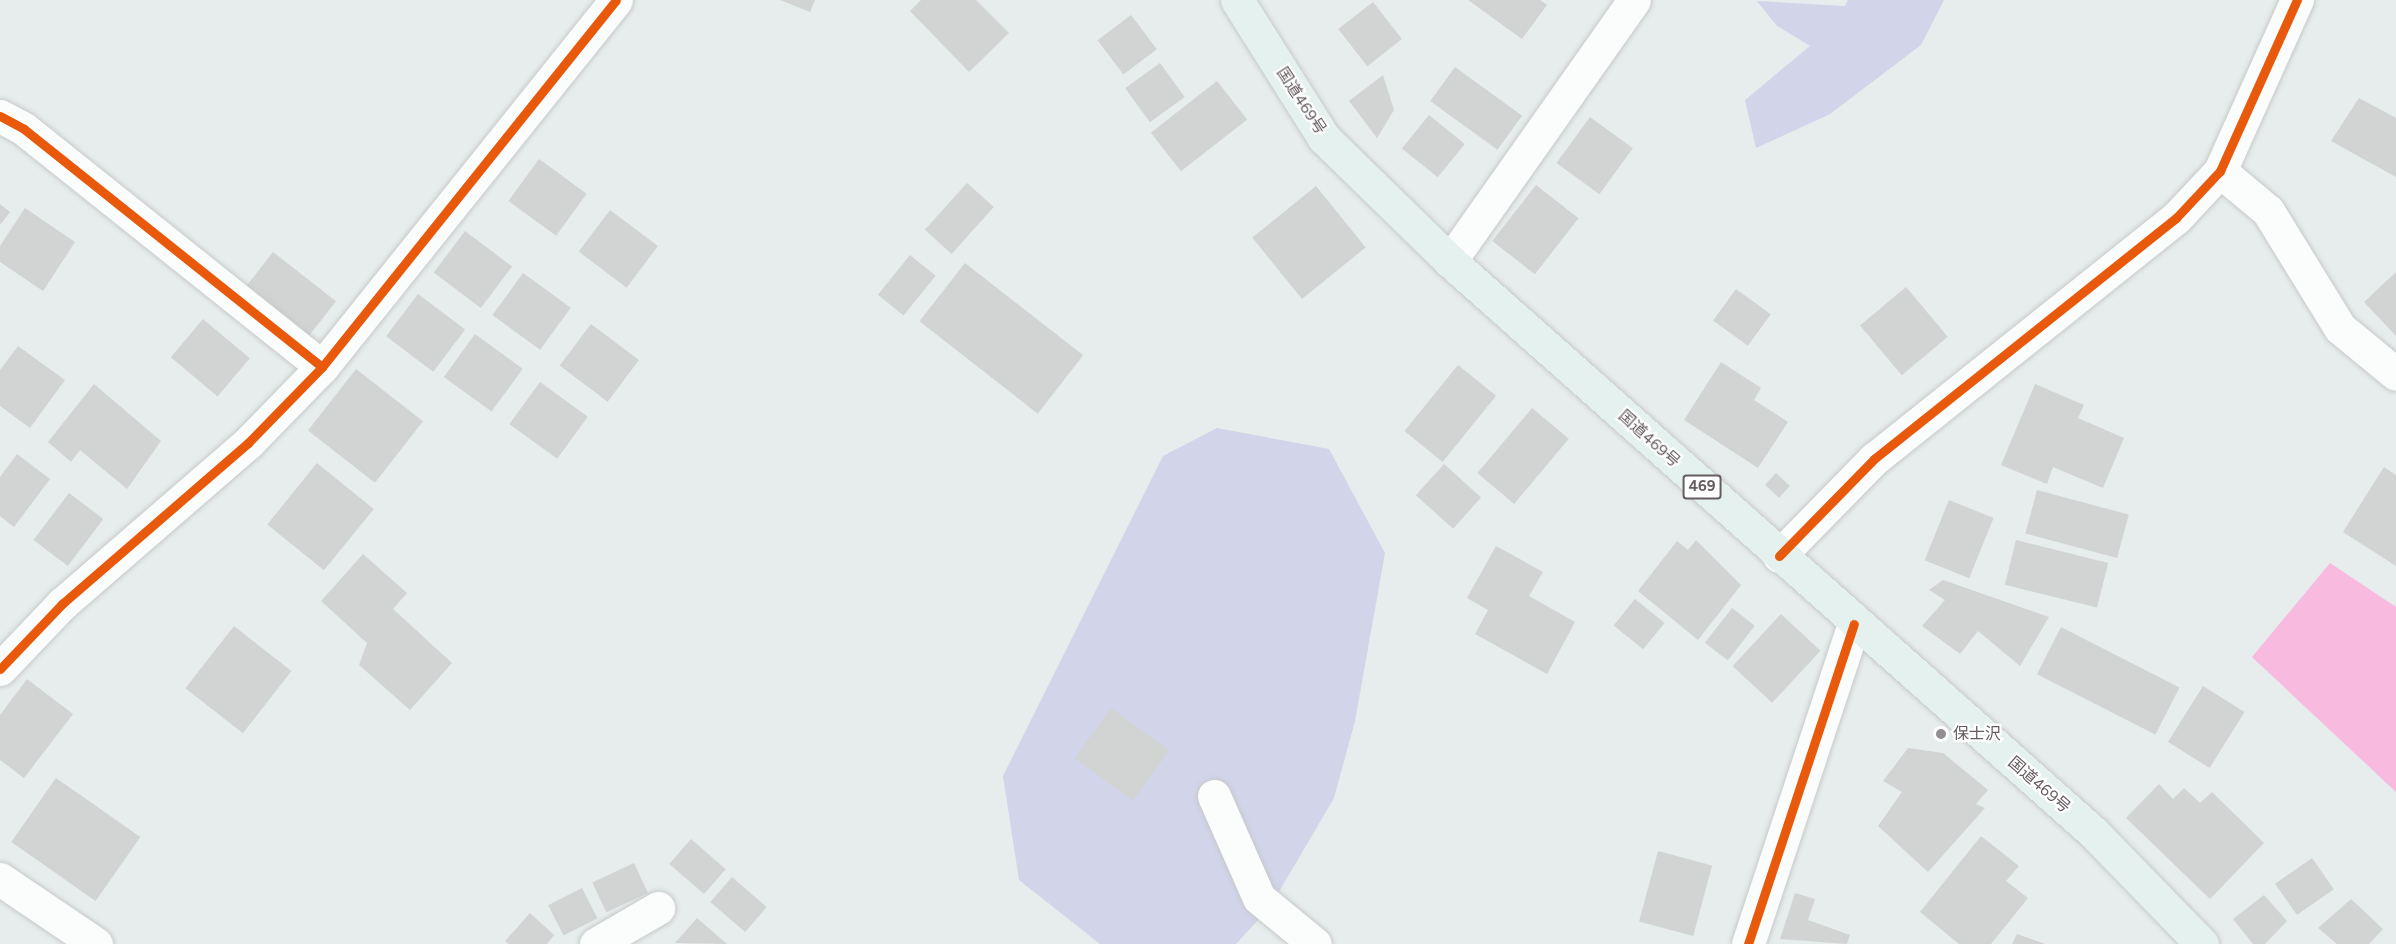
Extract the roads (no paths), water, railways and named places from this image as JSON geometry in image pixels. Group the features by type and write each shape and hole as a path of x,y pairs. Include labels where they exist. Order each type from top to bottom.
{"highway":[{"name":"国道469号","path":"1237,0 1324,138 1450,261 1854,624 2094,833 2202,944"}],"street":[{"path":"0,669 63,604 248,443 322,367 616,0"},
{"path":"1450,261 1634,0"},
{"path":"1779,556 1874,459 2176,218 2220,171 2297,0"},
{"path":"0,116 24,129 322,367"},
{"path":"2220,171 2268,211 2340,328 2396,374"},
{"path":"1748,944 1854,624"},
{"path":"1214,796 1259,898 1315,944"},
{"path":"0,879 96,944"},
{"path":"596,944 658,908"}],"place":[{"name":"保士沢","path":"1941,734"}]}
